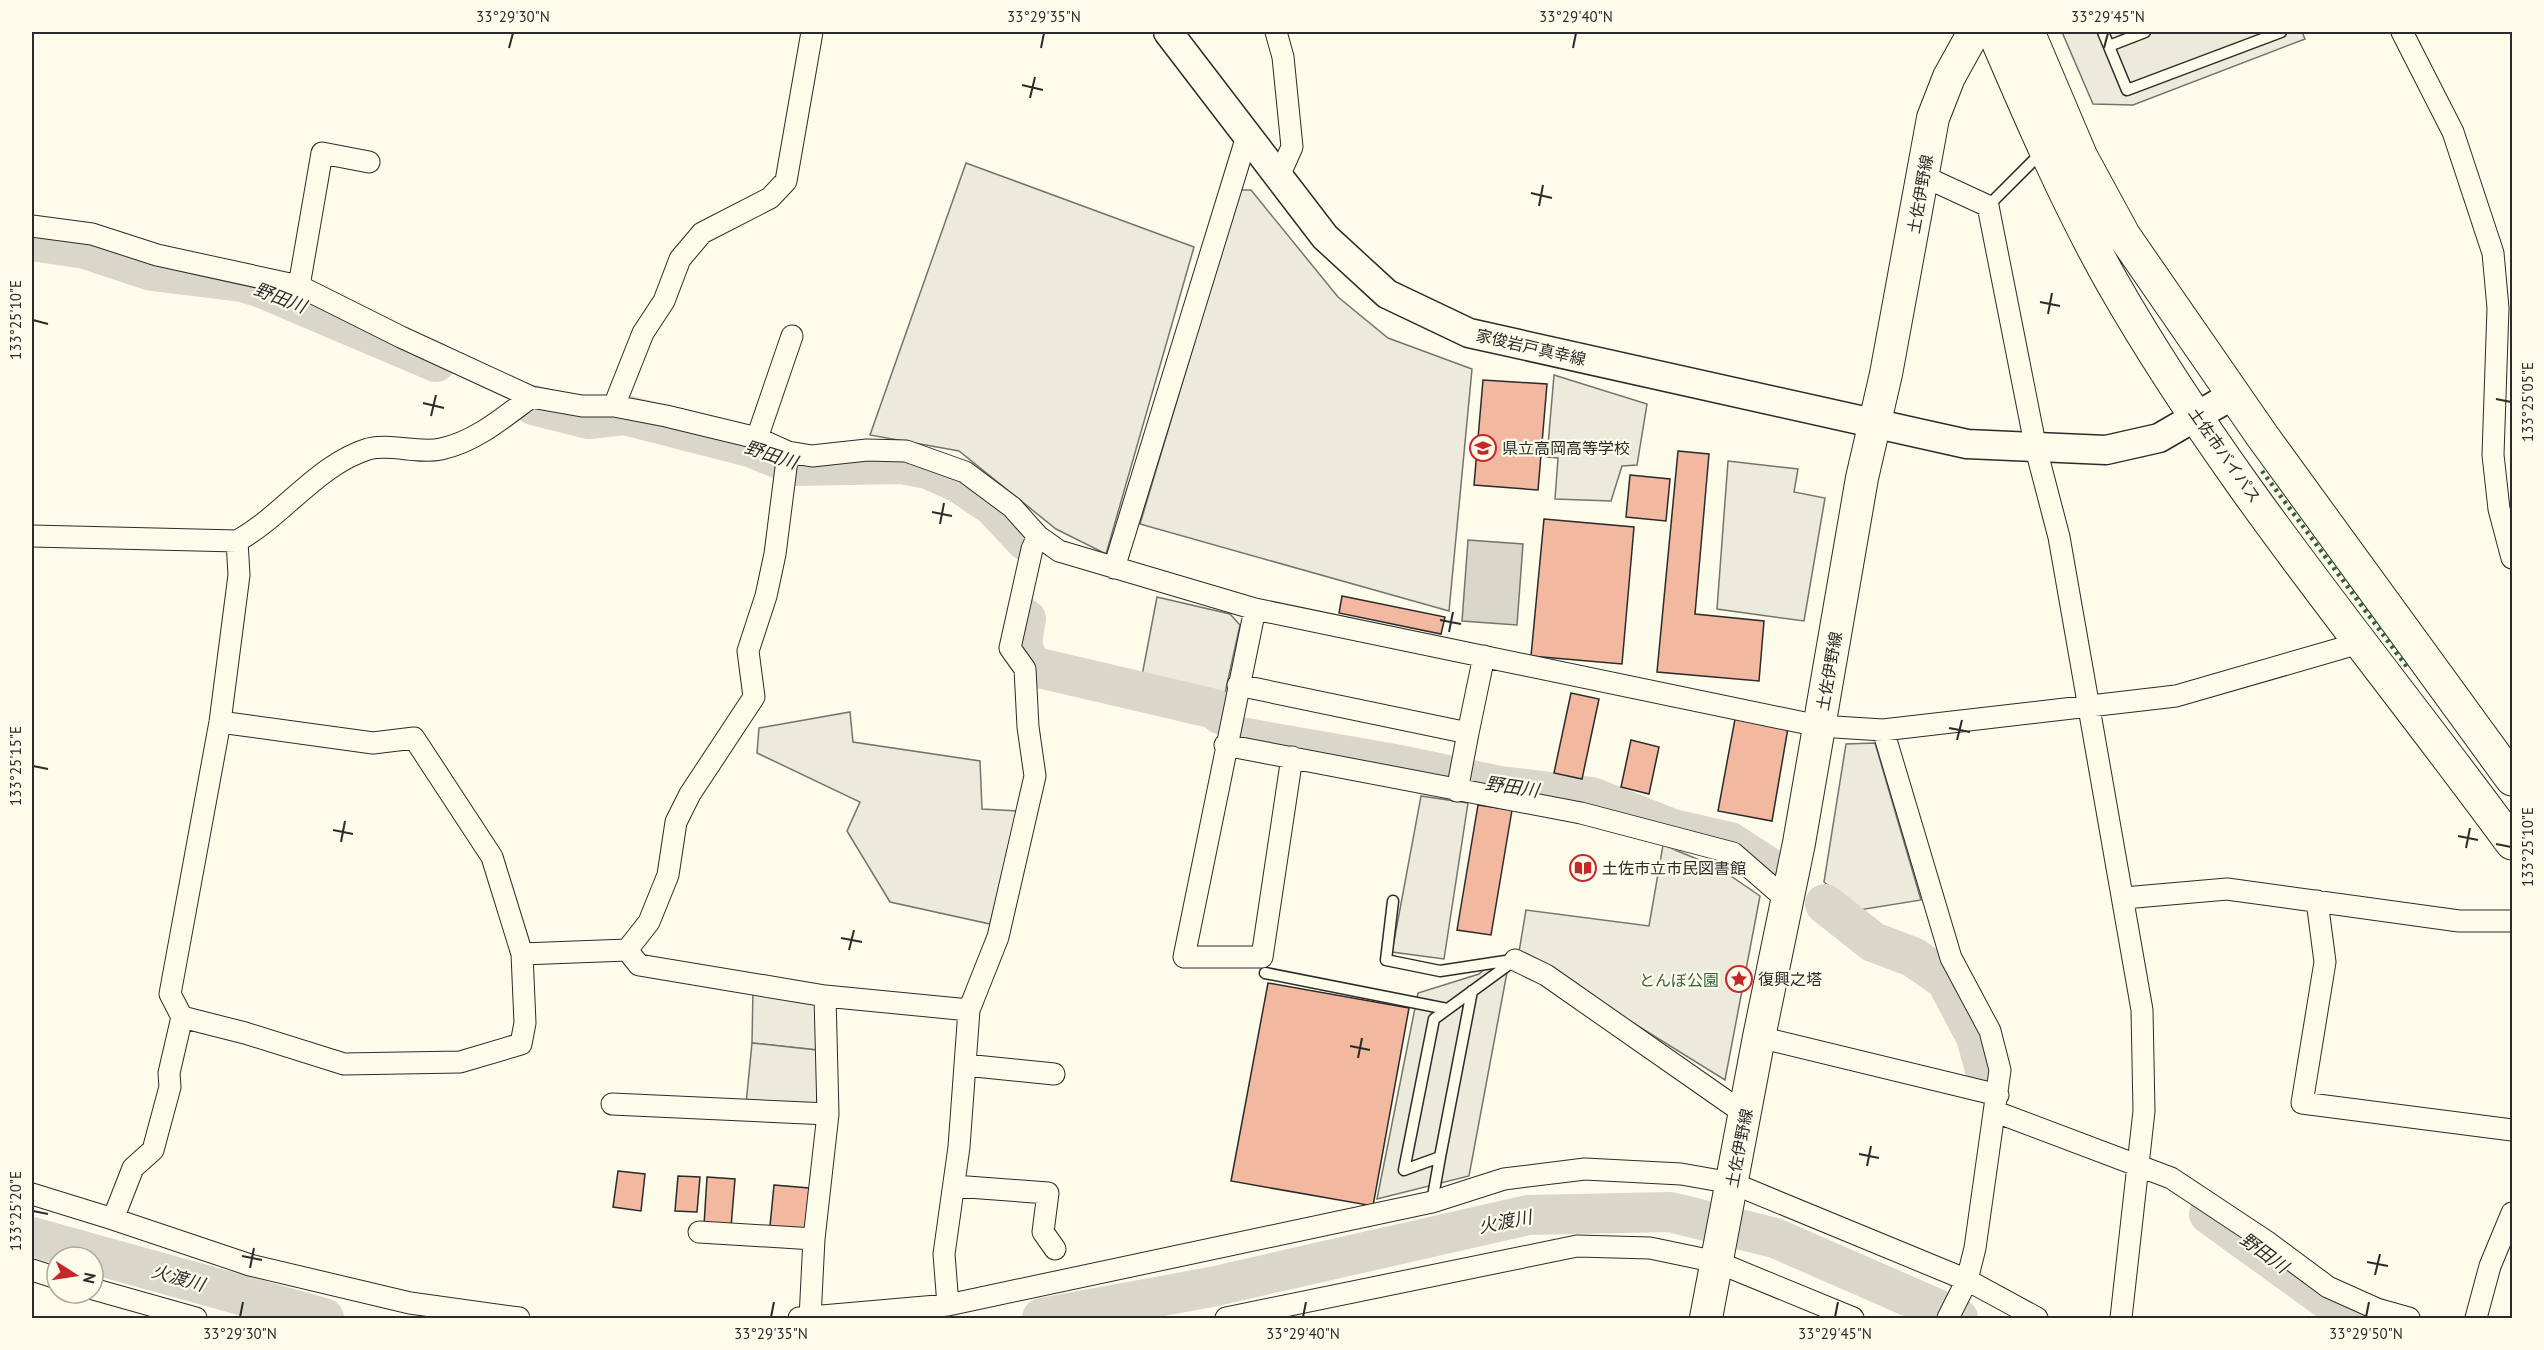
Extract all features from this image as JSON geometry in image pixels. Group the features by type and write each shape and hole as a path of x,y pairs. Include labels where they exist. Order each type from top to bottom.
{"highway":[{"name":"土佐市バイパス","path":"1994,32 2046,148 2112,282 2228,462 2512,843"},
{"path":"2028,32 2080,157 2124,236 2233,395 2512,779"}],"main road":[{"name":"家俊岩戸真幸線","path":"1168,32 1324,237 1387,294 1469,333 1966,444 2036,449 2106,450 2159,438 2233,395"},
{"name":"土佐伊野線","path":"1706,1318 1786,898 1799,843 1862,478 1933,118 1949,77 1974,32"}],"street":[{"path":"614,406 643,333 664,301 680,259 702,233 770,198 786,181 812,32"},
{"path":"1276,32 1283,57 1292,147 1279,176"},
{"path":"2403,32 2453,132 2493,253 2498,308 2493,455 2499,509 2512,558"},
{"path":"1114,568 1247,136"},
{"path":"299,286 322,153 369,162"},
{"path":"1923,176 1988,206 2036,449 2059,537 2124,898 2142,1010 2144,1111 2121,1318"},
{"path":"32,226 92,234 157,255 299,286 401,337 531,397 582,406 614,406 757,438 788,452 812,456 867,450 906,452 965,471 1012,507 1038,536 1059,551 1255,609 1819,726 1883,730 2176,696 2363,642"},
{"path":"757,438 792,336"},
{"path":"32,536 237,541 261,528 328,469 369,449 440,450 484,431 531,397"},
{"path":"522,954 627,950 650,922 668,875 676,822 690,794 754,696 748,651 766,596 775,554 788,452"},
{"path":"948,1305 944,1254 954,1186 969,1010 998,938 1035,776 1028,727 1025,669 1010,648 1032,549 1038,536"},
{"path":"113,1219 133,1167 153,1150 170,1087 169,1073 182,1017 170,994 220,722 239,575 237,541"},
{"path":"1255,609 1225,745 1184,957 1262,957 1292,757"},
{"path":"1457,791 1484,656"},
{"path":"1238,685 1468,733"},
{"path":"182,1017 245,1032 344,1064 460,1062 521,1044 525,1023 522,954 492,856 414,738 373,743 220,722"},
{"path":"1883,730 1951,958 1990,1031 2000,1070 1975,1248 1965,1286 1948,1318"},
{"path":"1225,745 1581,813 1733,853 1786,898"},
{"path":"2124,898 2191,890 2227,889 2459,921 2512,921"},
{"path":"2317,901 2325,962 2302,1102 2512,1130"},
{"path":"627,950 639,965 825,996 969,1010"},
{"path":"1515,960 1546,975 1745,1114"},
{"path":"810,1318 814,1239 828,1114 825,996"},
{"path":"1759,1037 1997,1103 2139,1167 2171,1178 2266,1240 2328,1287 2377,1309 2409,1318"},
{"path":"965,1065 1054,1074"},
{"path":"612,1104 828,1114"},
{"path":"799,1318 948,1305 1432,1202 1504,1179 1585,1168 1682,1174 1731,1190 2037,1318"},
{"path":"954,1186 1048,1193 1043,1232 1055,1249"},
{"path":"32,1194 250,1265 410,1303 519,1318"},
{"path":"2476,1318 2490,1266 2512,1213"},
{"path":"699,1232 814,1239"},
{"path":"1226,1318 1258,1315 1577,1246 1650,1248 1718,1259 1853,1318"},
{"path":"105,1292 196,1318"}],"lane":[{"path":"2103,32 2127,90 2281,32"},
{"path":"2109,46 2145,32"},
{"path":"1988,206 2046,148"},
{"path":"1393,901 1386,960 1440,971 1515,960"},
{"path":"1440,1157 1404,1170 1434,1019 1515,960"},
{"path":"1265,973 1448,1009"},
{"path":"1432,1202 1472,991"}],"green space":[{"path":"966,163 1194,247 1106,554 1056,529 959,451 870,435"},
{"path":"1240,190 1251,190 1338,297 1388,338 1472,369 1449,611 1140,524"},
{"path":"1157,597 1230,614 1240,625 1222,707 1140,686"},
{"path":"850,712 853,742 980,761 982,809 1020,811 990,924 890,902 847,831 860,802 757,753 759,728"},
{"name":"とんぼ公園","path":"1663,845 1719,868 1760,896 1725,1080 1519,952 1526,910 1649,926"},
{"path":"753,989 818,999 817,1050 752,1043"}],"shaded area":[{"path":"2062,32 2302,32 2305,39 2133,105 2093,104"},
{"path":"1554,375 1647,404 1637,465 1622,466 1611,501 1555,499 1558,458 1547,457"},
{"path":"1728,461 1798,469 1794,492 1825,498 1804,621 1717,609"},
{"path":"1468,540 1523,544 1517,625 1462,621"},
{"path":"1875,743 1921,900 1859,910 1824,882 1846,744"},
{"path":"1421,796 1468,803 1444,959 1392,952"},
{"path":"1490,964 1508,967 1469,1176 1377,1199 1418,993 1479,974"},
{"path":"752,1043 817,1050 817,1106 746,1104"}],"building":[{"path":"1483,380 1547,384 1538,490 1474,485"},
{"path":"1678,451 1709,454 1695,614 1764,621 1759,681 1657,672"},
{"path":"1630,475 1670,479 1666,521 1626,517"},
{"path":"1544,519 1634,527 1622,664 1531,656"},
{"path":"1342,596 1445,617 1441,634 1339,613"},
{"path":"1571,693 1599,699 1582,779 1554,773"},
{"path":"1735,719 1788,728 1772,821 1718,811"},
{"path":"1631,740 1659,747 1649,794 1621,787"},
{"path":"1478,805 1512,810 1491,935 1457,930"},
{"path":"1268,983 1409,1008 1373,1206 1231,1181"},
{"path":"618,1171 645,1174 641,1211 613,1207"},
{"path":"678,1176 700,1177 697,1212 675,1211"},
{"path":"707,1177 735,1179 731,1227 704,1225"},
{"path":"774,1185 809,1188 805,1230 770,1226"}],"waterway":[{"name":"野田川","path":"32,241 85,249 152,271 242,282 259,287 436,362"},
{"name":"野田川","path":"533,405 589,419 625,415 750,447 796,466 901,464 928,469 959,483 993,506 1026,541"},
{"name":"野田川","path":"1026,619 1023,645 1026,656 1035,667 1215,709 1220,714"},
{"name":"野田川","path":"1240,737 1400,765 1500,786 1592,797 1673,829 1730,842 1773,870"},
{"name":"野田川","path":"1825,904 1873,942 1913,957 1946,980 1976,1037 1988,1080"},
{"name":"火渡川","path":"1042,1318 1211,1287 1528,1215 1670,1212 1775,1238 1958,1318"},
{"name":"野田川","path":"2209,1214 2328,1300 2379,1318"},
{"name":"火渡川","path":"32,1237 324,1318"}],"hedge":[{"path":"2262,471 2407,667"}],"place":[{"name":"県立高岡高等学校","path":"1483,448"},
{"name":"土佐市立市民図書館","path":"1583,868"},
{"name":"復興之塔","path":"1739,979"}]}
